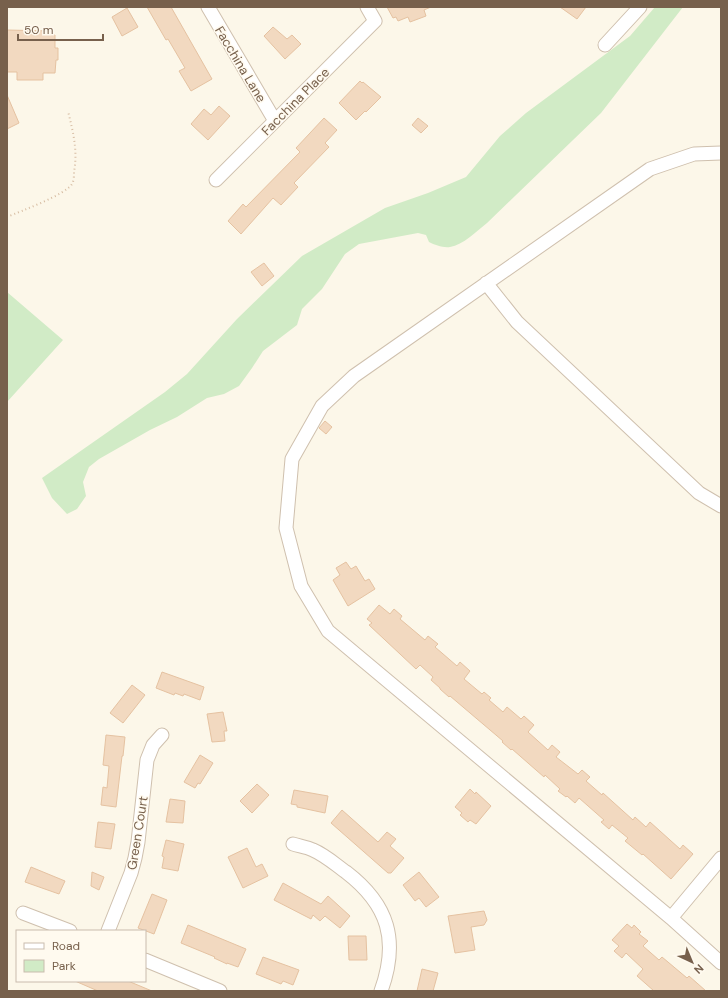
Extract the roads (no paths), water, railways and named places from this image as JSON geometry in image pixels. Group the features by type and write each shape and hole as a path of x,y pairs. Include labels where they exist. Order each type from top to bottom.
{"street":[{"name":"Facchina Lane","path":"208,7 275,121"},
{"name":"Facchina Place","path":"216,180 375,21 367,7"},
{"path":"605,45 640,7"},
{"path":"721,153 694,154 650,169 354,376 322,406 292,459 286,528 301,586 328,631 671,918 721,963"},
{"path":"486,283 516,322 698,493 721,506"},
{"name":"Green Court","path":"108,930 131,873 135,858 147,760 151,749 162,735"},
{"path":"293,844 314,850 331,861 355,880 374,899 384,919 389,938 390,954 388,971 381,991"},
{"path":"671,918 721,858"},
{"path":"23,913 67,930"},
{"path":"146,960 220,991"}]}
